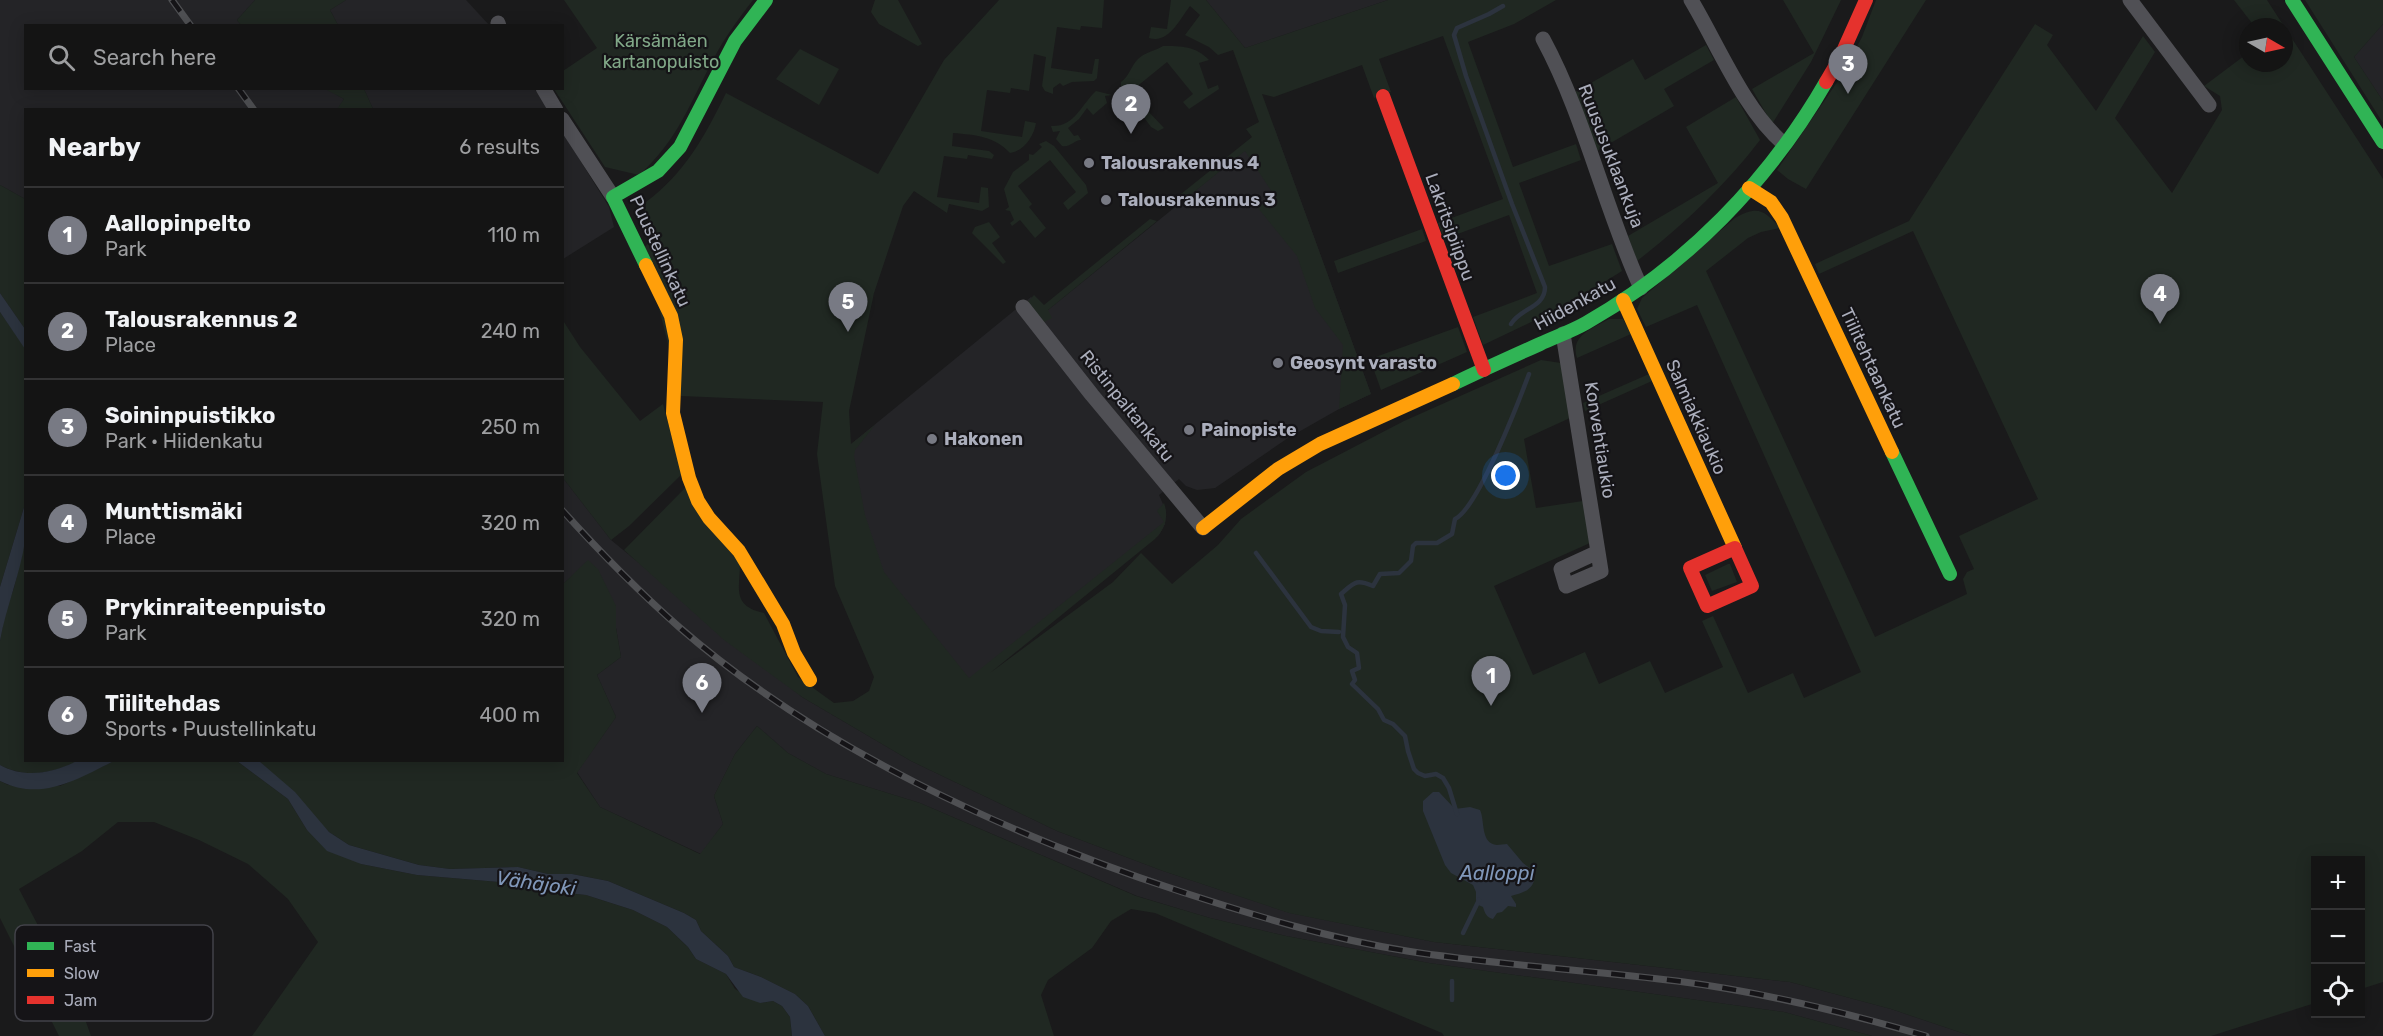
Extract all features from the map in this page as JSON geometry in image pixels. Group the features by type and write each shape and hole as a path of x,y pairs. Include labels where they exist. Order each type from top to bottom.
{"street":[{"name":"Puustellinkatu","path":"766,0 735,41 680,147 658,171 613,197 671,316 676,340 673,413 692,485 708,518 739,551 783,624 794,653 810,680"},
{"path":"1691,0 1747,99 1771,133 1784,144"},
{"name":"Hiidenkatu","path":"1203,528 1278,469 1320,444 1563,334 1641,288 1700,240 1749,188 1784,144 1837,65 1866,0"},
{"path":"2130,0 2209,105"},
{"path":"2292,0 2383,142"},
{"name":"Ruususuklaankuja","path":"1543,39 1578,122 1641,288"},
{"path":"544,90 555,108"},
{"name":"Lakritsipiippu","path":"1383,96 1484,370"},
{"path":"564,122 613,197"},
{"name":"Tiilitehtaankatu","path":"1749,188 1771,202 1782,218 1950,574"},
{"name":"Salmiakkiaukio","path":"1623,300 1735,548 1752,586 1707,606 1690,568 1735,548"},
{"name":"Ristinpaltankatu","path":"1023,307 1092,395 1203,528"},
{"name":"Konvehtiaukio","path":"1563,334 1598,552"}],"shaded area":[{"path":"0,0 255,0 237,20 240,24 24,24 24,90 328,90 344,99 338,108 24,108 24,198 0,185"},
{"path":"346,0 466,0 488,24 337,24 330,10"},
{"path":"1206,0 1388,0 1245,48"},
{"path":"2383,24 2383,101 2354,57"},
{"path":"364,90 536,90 547,108 373,108"},
{"path":"1274,127 1371,394 1288,438 1215,488 1197,490 1186,486 1179,479 1159,495 1166,511 1165,524 1159,535 972,686 855,541 851,444 1031,297 1048,310"},
{"path":"564,134 609,207 614,227 564,258"},
{"path":"564,479 611,540 802,697 911,761 1057,831 1163,871 1290,913 1434,942 1790,982 1891,1009 1971,1036 1872,1036 1784,1012 1429,963 1286,936 1210,918 1137,896 920,803 826,774 788,753 757,726 735,754 714,796 723,824 701,854 600,807 577,772 616,717 597,675 621,657 616,628 616,606 570,578 564,583"}],"green space":[{"path":"255,0 346,0 330,10 337,24 240,24 237,20"},
{"name":"Kärsämäen kartanopuisto","path":"564,0 753,0 718,50 674,134 639,175 605,167 555,90 564,90 564,70 597,48"},
{"path":"875,0 898,0 922,44 918,46 879,24 871,12"},
{"path":"999,0 1104,0 1102,28 1081,26 1080,30 1057,27 1051,68 1092,74 1095,59 1099,59 1097,78 1094,81 1072,82 1063,86 1060,83 1053,88 1053,94 1045,91 1042,86 1046,57 1034,54 1029,91 1011,88 1010,93 987,90 981,131 1022,137 1025,121 1036,123 1031,138 1024,146 1010,153 991,140 953,133 952,146 989,151 994,155 992,159 968,155 967,159 944,156 937,197 979,203 981,187 988,188 989,207 982,211 949,204 947,213 914,191 903,206 874,293 849,411 851,444 875,425 855,450 854,456 865,515 884,572 969,678 1164,522 1157,511 1164,503 1165,522 1155,539 990,673 1113,582 1141,553 1172,584 1218,545 1241,519 1306,472 1404,421 1541,360 1561,363 1570,418 1524,439 1536,508 1583,501 1590,543 1494,586 1533,675 1585,652 1599,684 1650,661 1665,693 1723,667 1702,621 1713,616 1748,693 1793,673 1804,698 1861,672 1697,305 1646,327 1637,309 1642,298 1735,218 1749,212 1760,211 1780,228 1761,232 1748,238 1706,271 1875,637 1967,594 1963,579 1967,572 1974,569 1959,536 2038,499 1913,231 1819,274 1815,264 1909,221 2035,24 2053,35 2047,45 2096,111 2143,36 2155,52 2115,118 2172,193 2222,110 2220,96 2204,86 2239,60 2239,72 2293,72 2293,40 2383,179 2383,982 2365,988 2365,856 2311,856 2311,1004 2211,1036 1971,1036 1891,1009 1790,982 1434,942 1289,913 1163,871 1057,831 911,761 802,697 724,640 624,550 687,486 740,564 739,588 742,600 746,606 764,613 798,677 834,703 853,701 869,691 874,677 835,586 817,454 823,402 681,396 644,248 650,241 643,227 646,202 672,179 693,153 726,93 878,174 944,60"},
{"path":"1171,0 1206,0 1245,48 1388,0 1556,0 1514,24 1468,42 1513,167 1576,144 1581,160 1519,183 1549,266 1612,244 1622,271 1569,304 1483,345 1473,317 1537,293 1509,215 1444,239 1438,223 1503,199 1443,36 1379,59 1391,92 1374,98 1362,65 1274,97 1262,94 1371,394 1339,409 1343,345 1315,308 1297,256 1258,208 1274,195 1245,151 1173,209 1171,202 1252,137 1246,129 1259,122 1233,50 1218,55 1209,47 1185,35 1200,15 1190,6 1168,34 1162,38 1149,38 1151,27 1167,29"},
{"path":"1783,0 1841,0 1811,62 1772,124 1752,89 1814,53"},
{"path":"1876,0 1926,0 1806,189 1777,170 1842,75 1862,37"},
{"path":"2234,0 2267,0 2279,18 2248,18"},
{"path":"2305,0 2383,0 2383,24 2354,57 2383,101 2383,123"},
{"path":"1706,45 1714,60 1664,89 1674,106 1597,151 1575,92 1633,59 1645,80"},
{"path":"1163,46 1188,48 1204,55 1209,60 1199,63 1208,89 1218,85 1219,89 1189,109 1183,102 1193,94 1167,62 1135,88 1150,106 1146,109 1164,128 1158,131 1151,127 1121,86 1121,82 1141,57"},
{"path":"800,49 839,69 819,105 776,79"},
{"path":"327,90 364,90 373,108 338,108 344,99"},
{"path":"1096,91 1112,95 1105,96 1107,103 1093,115 1087,108 1068,128 1074,136 1078,135 1081,140 1062,146 1056,139 1060,131 1053,132 1051,126 1066,123 1072,119"},
{"path":"1736,97 1760,140 1703,204 1637,261 1628,236 1718,183 1686,127"},
{"path":"1046,141 1054,146 1086,185 1088,193 1068,210 1063,203 1076,192 1050,160 1018,186 1032,204 1029,207 1046,228 1035,238 1020,220 1012,226 1010,223 1014,220 1010,211 1005,210 1009,207 1004,189 1013,172 1029,160 1029,154 1033,155 1042,147 1039,144"},
{"path":"0,185 24,198 24,328 0,293"},
{"path":"1150,219 1157,221 1048,310 1052,318 1044,322 1027,303 1034,295 1044,305"},
{"path":"989,222 1000,237 992,243 1006,262 1003,264 972,233 975,227"},
{"path":"1422,229 1426,241 1338,273 1334,261"},
{"path":"0,312 24,346 24,507 0,587"},
{"path":"1609,319 1623,319 1631,334 1577,358 1576,350 1580,338"},
{"path":"564,322 580,347 640,421 663,404 682,474 629,526 611,540 564,479"},
{"path":"1458,327 1467,352 1381,390 1370,359"},
{"path":"1649,374 1652,381 1585,411 1583,403"},
{"path":"24,545 24,762 76,762 40,773 20,772 0,765 0,641 5,613 14,588"},
{"path":"588,560 598,569 616,606 616,628 621,657 597,675 616,717 577,773 600,807 700,854 723,824 714,796 735,754 757,726 788,753 826,774 920,803 1136,896 1210,918 1286,936 1429,963 1784,1012 1872,1036 1444,1036 1442,1033 1155,913 1131,909 1111,921 1092,948 1048,980 1041,995 1054,1036 825,1036 808,1006 795,994 734,967 728,956 701,931 696,920 684,913 608,881 572,874 548,874 518,867 450,869 419,865 349,845 329,832 260,762 564,762 564,583"},
{"path":"1728,564 1737,582 1712,591 1705,575"},
{"path":"112,762 238,762 288,799 307,830 361,864 417,875 499,882 520,888 586,895 633,910 667,927 688,947 696,959 726,974 735,989 760,1003 773,1001 782,1006 790,1017 792,1036 252,1036 318,942 288,899 248,864 199,840 154,822 118,822 82,851 19,889 38,925 15,925 15,948 0,918 0,781 8,785 60,786"},
{"path":"52,1021 86,1021 91,1036 59,1036"}],"water":[{"path":"0,293 24,328 24,348 0,312"},
{"path":"24,507 23,554 0,641 0,587"},
{"path":"74,762 112,762 73,781 45,789 15,787 0,781 0,765 30,773 59,768"},
{"name":"Vähäjoki","path":"238,762 260,762 295,792 329,832 349,845 419,865 450,869 518,867 548,874 572,874 608,881 684,913 696,920 701,931 728,956 734,967 795,994 808,1006 825,1036 792,1036 790,1017 782,1006 773,1001 760,1003 743,997 726,974 696,959 688,947 667,927 633,910 586,895 520,888 499,882 417,875 361,864 327,851 307,830 288,799"},
{"name":"Aalloppi","path":"1433,792 1439,792 1455,809 1470,807 1480,810 1488,841 1497,845 1507,844 1532,870 1534,881 1530,888 1511,896 1516,907 1508,906 1502,912 1497,913 1493,919 1489,917 1483,907 1476,904 1476,892 1473,885 1451,873 1445,865 1423,811 1423,801"}],"waterway":[{"path":"1503,6 1457,28 1454,35 1466,76 1512,204 1545,287 1544,294 1537,304 1520,314 1511,324"},
{"path":"1457,814 1449,788 1443,778 1436,774 1425,776 1414,769 1405,736 1393,724 1384,720 1378,709 1352,684 1355,680 1352,671 1359,668 1357,653 1348,647 1343,637 1345,605 1341,594 1359,582 1373,586 1380,574 1399,573 1411,561 1413,546 1416,543 1437,543 1452,534 1455,519 1475,496 1486,475 1529,374"},
{"path":"1256,553 1311,627 1321,631 1339,632"},
{"path":"1463,933 1479,900"},
{"path":"1452,981 1452,1000"}],"railway":[{"path":"172,0 190,24"},
{"path":"239,90 253,108"},
{"path":"564,512 648,599 733,671 853,749 917,784 1050,844 1210,901 1350,940 1441,956 1643,977 1740,991 1803,1004 1926,1036"}],"traffic: fast":[{"path":"646,265 613,197 658,171 680,147 735,41 766,0"},
{"path":"2292,0 2383,142"},
{"path":"1453,384 1581,326 1658,275 1691,248 1751,187 1779,153 1826,82"},
{"path":"1892,452 1950,574"}],"traffic: slow":[{"path":"1749,188 1771,202 1782,218 1892,452"},
{"path":"646,265 671,316 676,340 673,413 689,478 698,501 709,518 739,551 783,624 794,653 810,680"},
{"path":"1623,300 1735,548"},
{"path":"1203,528 1278,469 1320,444 1453,384"}],"traffic: jam":[{"path":"1826,82 1840,58 1866,0"},
{"path":"1383,96 1484,370"},
{"path":"1735,548 1752,586 1707,606 1690,568 1735,548"}],"place":[{"name":"Soininpuistikko","path":"1848,94"},
{"name":"Talousrakennus 2","path":"1131,134"},
{"name":"Talousrakennus 4","path":"1089,163"},
{"name":"Talousrakennus 3","path":"1106,200"},
{"name":"Munttismäki","path":"2160,324"},
{"name":"Prykinraiteenpuisto","path":"848,332"},
{"name":"Geosynt varasto","path":"1278,363"},
{"name":"Painopiste","path":"1189,430"},
{"name":"Hakonen","path":"932,439"},
{"name":"Aallopinpelto","path":"1491,706"},
{"name":"Tiilitehdas","path":"702,713"}]}
